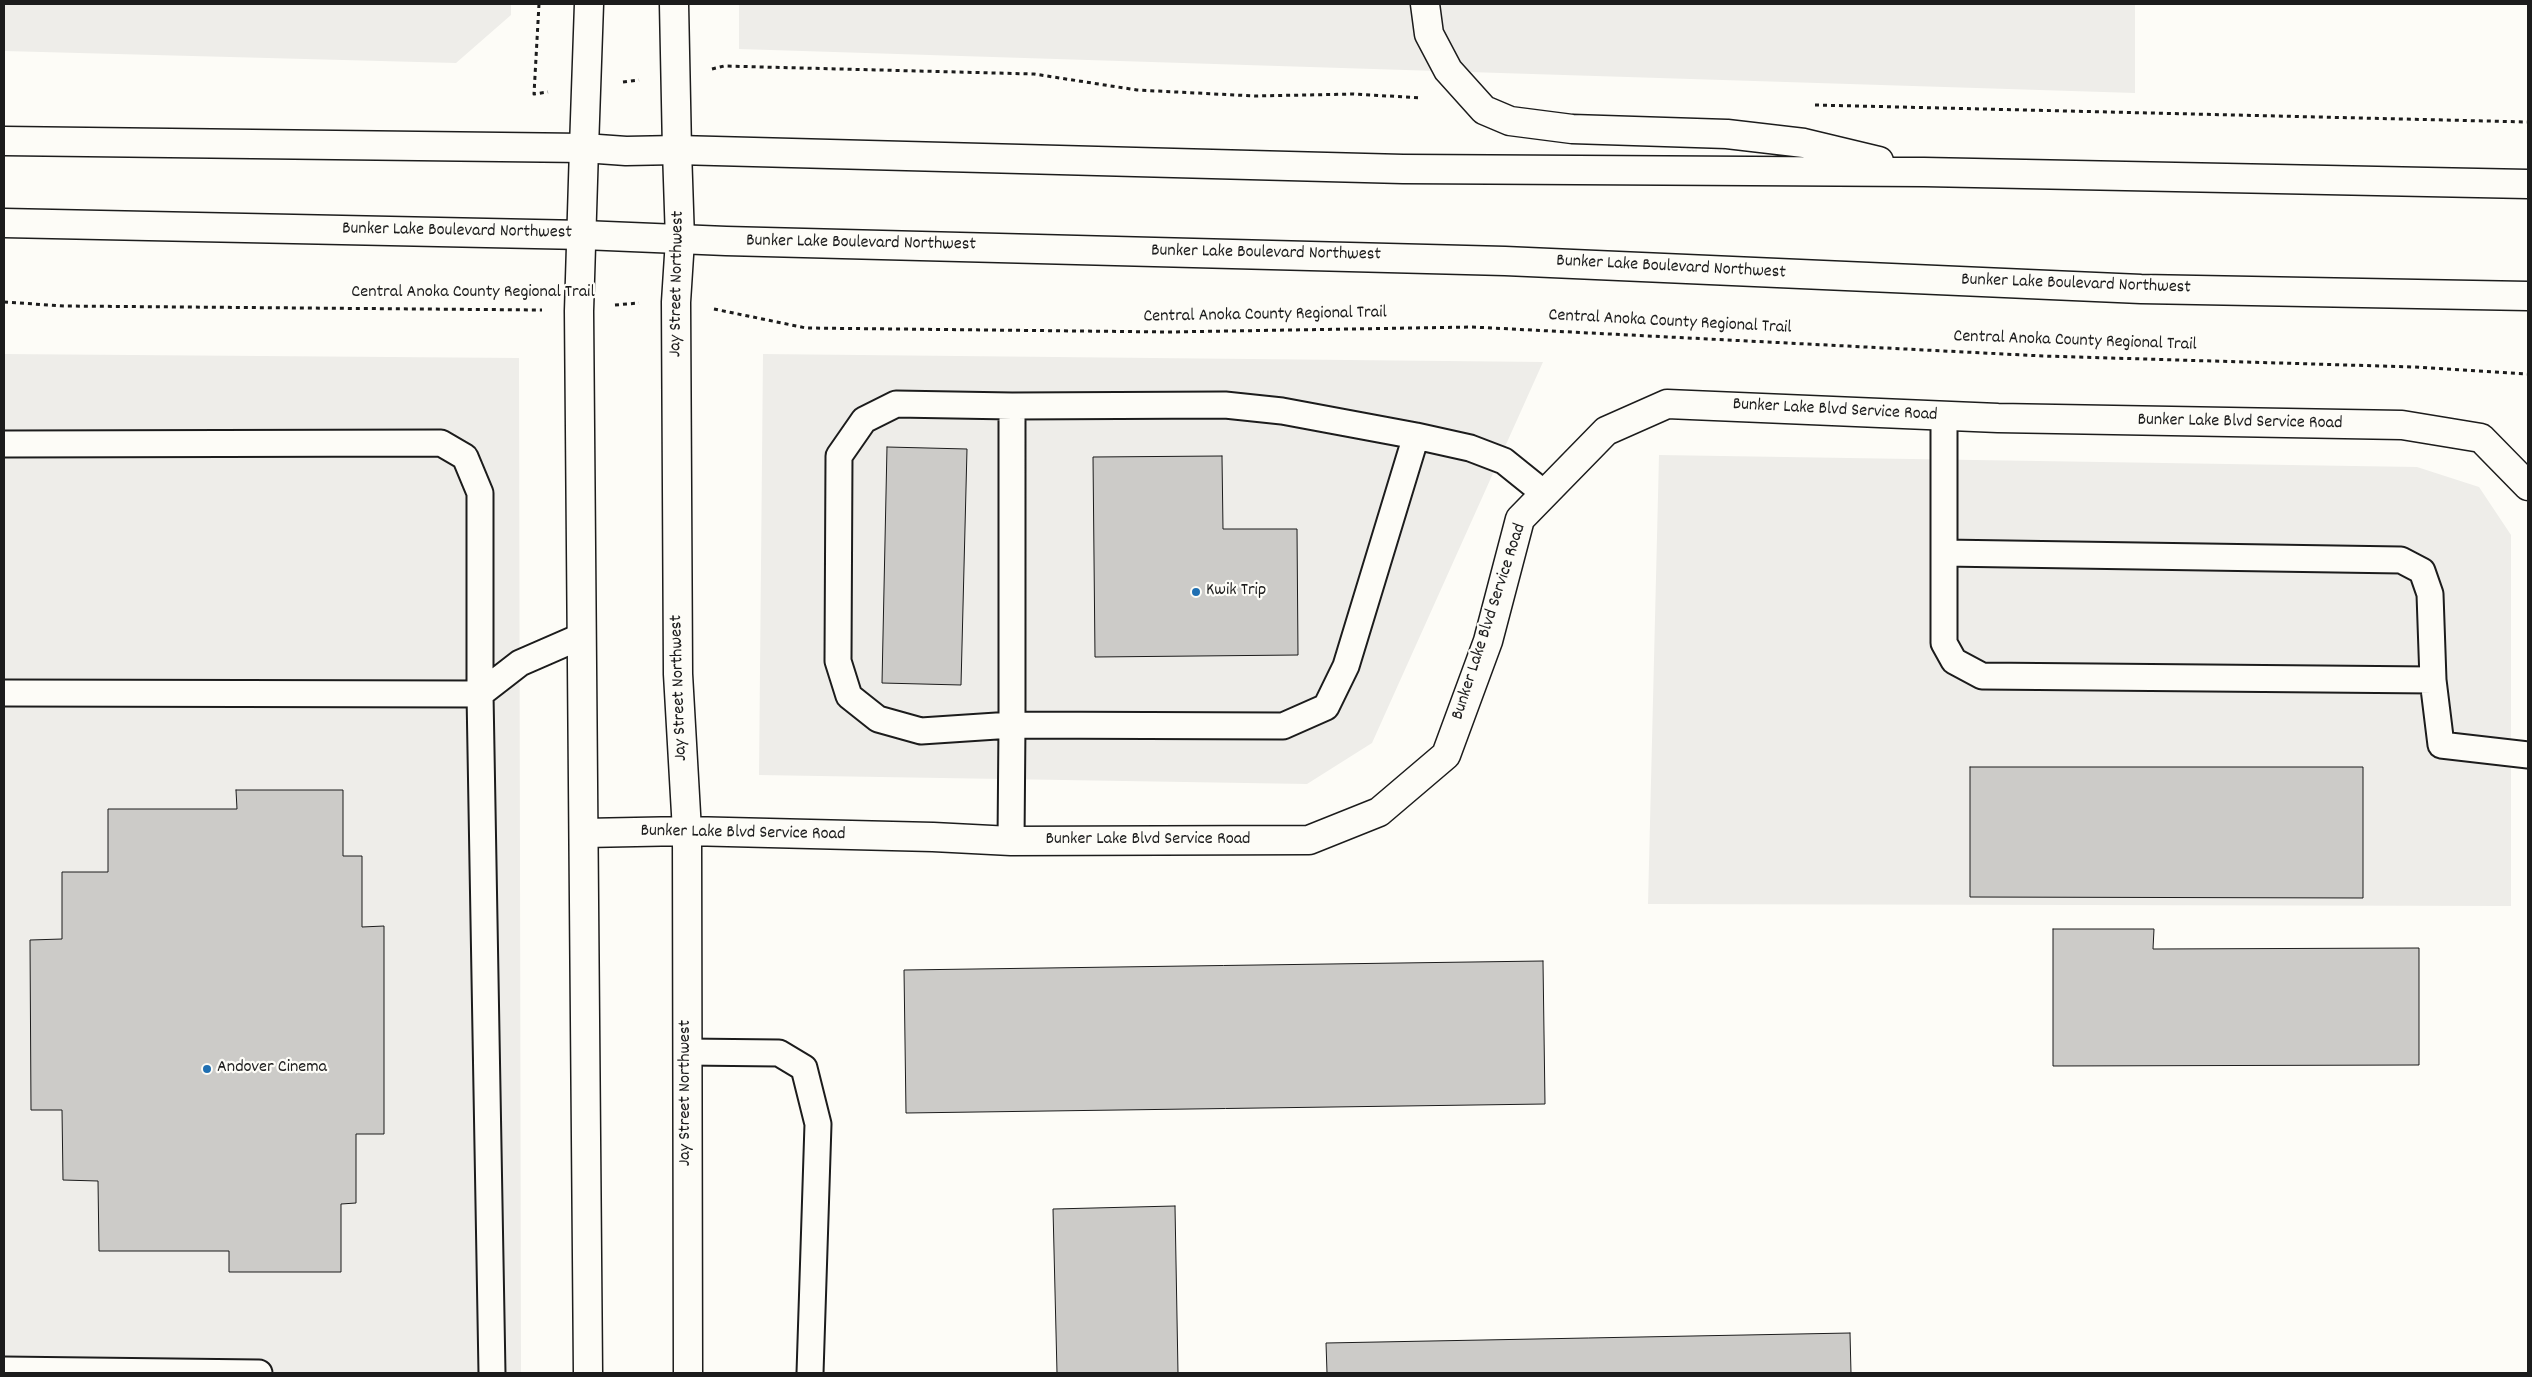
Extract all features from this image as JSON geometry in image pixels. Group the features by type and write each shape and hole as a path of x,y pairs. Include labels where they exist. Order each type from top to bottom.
{"main road":[{"path":"588,1373 579,311 584,148 588,86 589,4"},
{"name":"Jay Street Northwest","path":"674,4 674,76 680,240 676,302 678,674 687,831 688,1373"},
{"path":"1426,4 1429,34 1448,70 1484,110 1510,121 1572,129 1727,134 1804,142 1924,172"},
{"path":"4,141 584,148 626,151 677,150 1403,169 1924,172 2528,184"},
{"name":"Bunker Lake Boulevard Northwest","path":"4,223 582,235 680,240 1506,260 2141,289 2528,296"},
{"name":"Bunker Lake Blvd Service Road","path":"584,833 687,831 933,836 1011,841 1309,840 1379,812 1446,755 1488,641 1520,519 1606,431 1667,404 1944,416 2402,425 2480,438 2528,486"}],"lane":[{"path":"1416,436 1346,666 1326,707 1283,726 1012,725 921,731 878,719 849,696 838,660 839,456 864,420 896,404 1012,406 1225,405 1282,411 1416,436 1470,448 1504,461 1545,494"},
{"path":"1011,841 1012,406"},
{"path":"1944,416 1944,644 1954,661 1982,676 2433,680"},
{"path":"4,444 441,443 464,457 480,493 480,694 492,1373"},
{"path":"1944,553 2401,560 2422,571 2430,594 2433,680 2440,745 2528,755"},
{"path":"4,693 480,694 520,663 582,636"},
{"path":"687,1052 779,1053 804,1068 818,1124 810,1373"},
{"path":"4,1370 259,1373"}],"path":[{"path":"539,4 534,94 674,76 724,66 1034,74 1137,90 1255,96 1354,94 1432,98"},
{"path":"1808,104 2528,122"},
{"name":"Central Anoka County Regional Trail","path":"4,302 64,306 579,311 626,304 676,302 806,328 1169,332 1472,327 2043,356 2404,367 2528,374"}],"shaded area":[{"path":"4,4 511,4 511,15 456,63 4,51"},
{"path":"739,4 2135,4 2135,93 739,49"},
{"path":"4,354 519,358 521,1373 4,1373"},
{"path":"763,354 1543,362 1372,743 1307,784 759,775"},
{"path":"1659,455 2417,467 2479,487 2511,535 2511,906 1648,904"}],"building":[{"path":"887,447 967,449 961,685 882,683"},
{"name":"Kwik Trip","path":"1222,456 1223,529 1297,529 1298,655 1095,657 1093,457"},
{"path":"1970,767 2363,767 2363,898 1970,897"},
{"name":"Andover Cinema","path":"236,790 343,790 343,856 362,856 362,927 384,926 384,1134 356,1134 356,1203 341,1204 341,1272 229,1272 229,1251 99,1251 98,1181 63,1180 62,1110 31,1110 30,940 62,939 62,872 108,872 108,809 237,809"},
{"path":"2053,929 2154,929 2153,949 2419,948 2419,1065 2053,1066"},
{"path":"1543,961 1545,1104 906,1113 904,970"},
{"path":"1175,1206 1178,1373 1057,1373 1053,1209"},
{"path":"1850,1333 1851,1373 1327,1373 1326,1343"}],"place":[{"name":"Kwik Trip","path":"1196,592"},
{"name":"Andover Cinema","path":"207,1069"}]}
